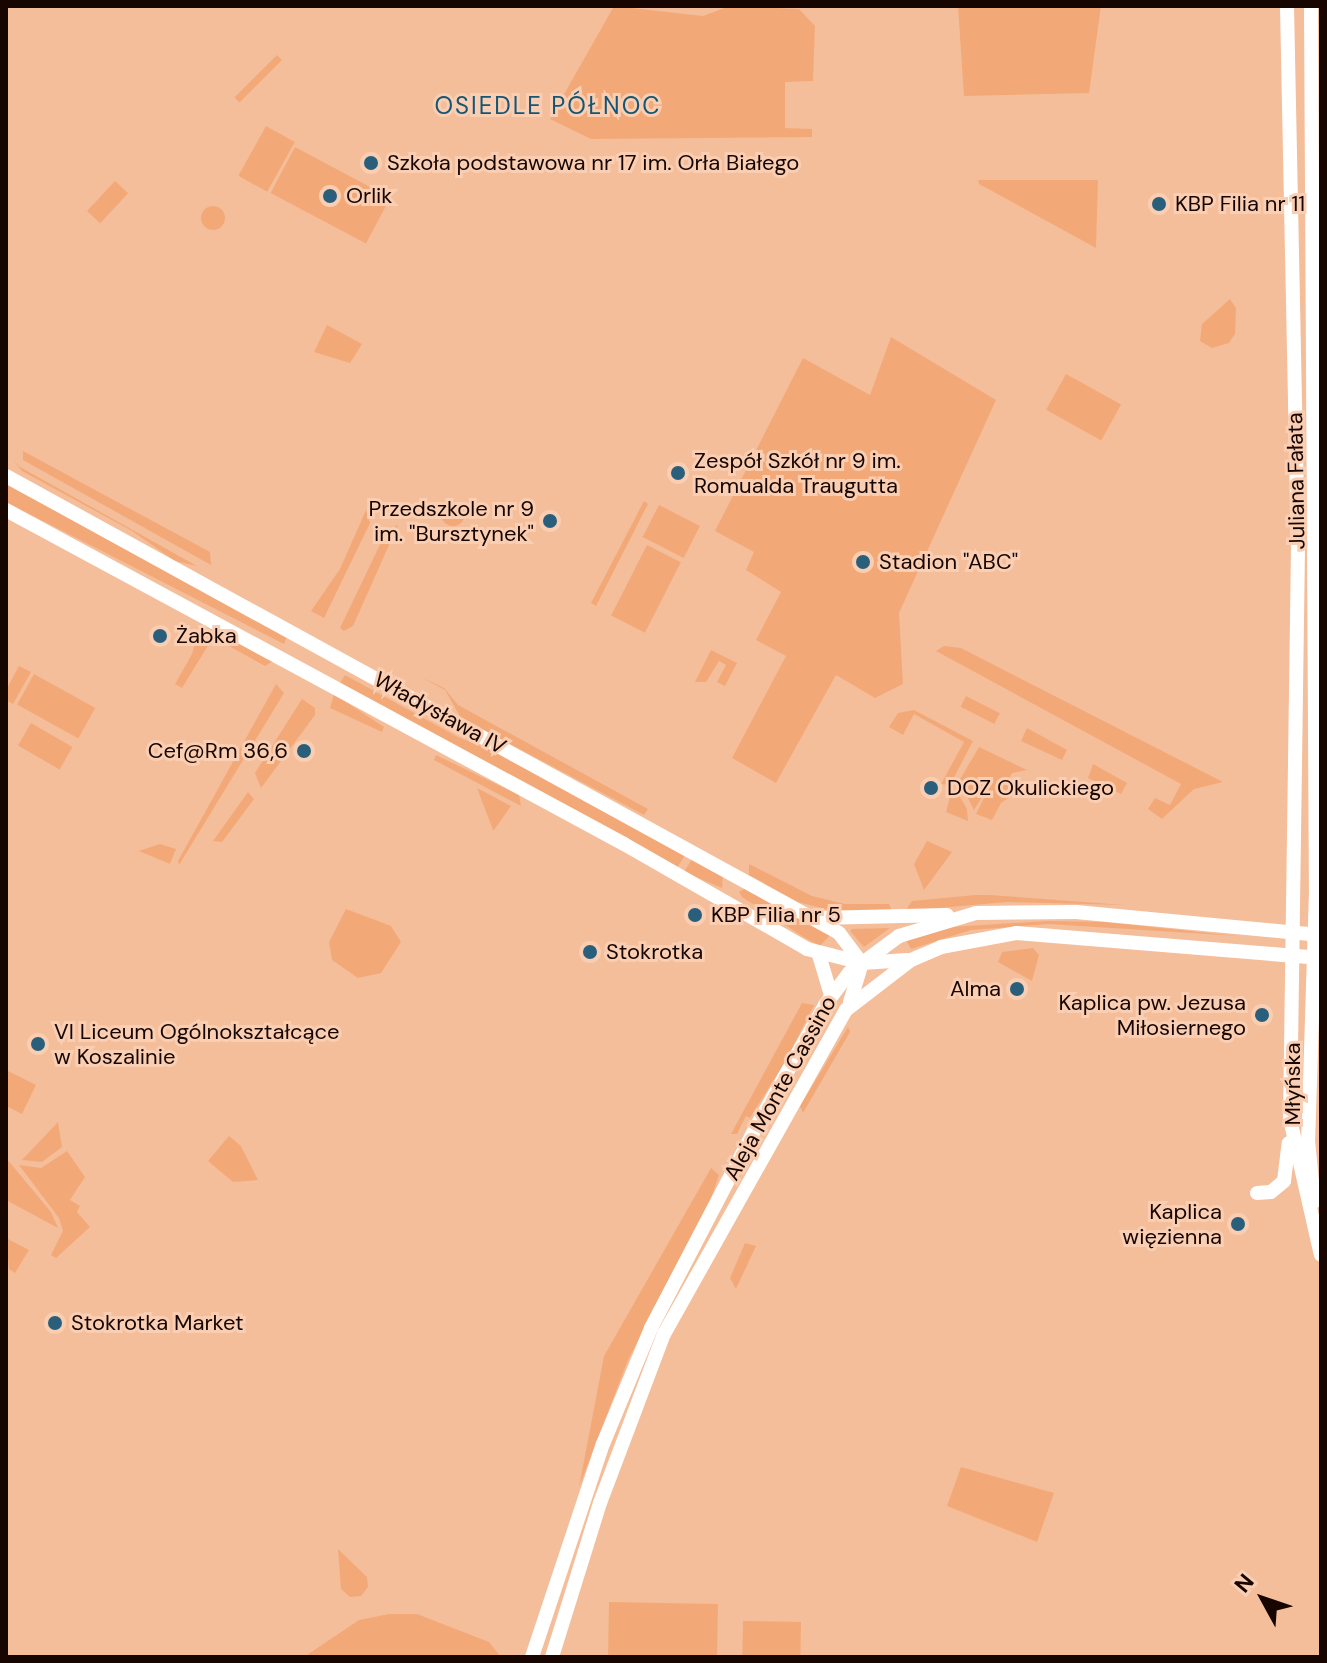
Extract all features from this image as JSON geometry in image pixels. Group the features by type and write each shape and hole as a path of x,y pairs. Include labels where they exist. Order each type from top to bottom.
{"street":[{"name":"Juliana Fałata","path":"1287,6 1298,548 1293,956"},
{"name":"Juliana Fałata","path":"1311,6 1317,958"},
{"name":"Władysława IV","path":"6,476 812,917 850,942 862,963"},
{"name":"Władysława IV","path":"6,510 819,955 862,963 911,960"},
{"name":"Aleja Monte Cassino","path":"532,1657 603,1444 651,1328 831,995 862,963 899,936 960,915 1076,912 1318,935"},
{"path":"812,917 960,915"},
{"name":"Aleja Monte Cassino","path":"552,1657 600,1503 664,1334 846,1010 911,960 973,939 1050,932 1317,958"},
{"path":"819,955 831,995"},
{"name":"Młyńska","path":"1293,956 1290,1119 1321,1255"},
{"name":"Młyńska","path":"1311,1210 1308,1140 1317,958"},
{"path":"846,1010 862,963"},
{"path":"1257,1193 1271,1192 1284,1181 1290,1119"}],"shaded area":[{"path":"614,6 703,16 730,6 799,9 815,26 813,81 785,82 785,128 812,129 812,137 591,139 550,119"},
{"path":"958,6 1101,6 1089,93 964,96"},
{"path":"277,55 282,60 240,102 235,97"},
{"path":"266,126 295,142 267,192 238,176"},
{"name":"Orlik","path":"295,147 390,198 366,244 271,193"},
{"path":"978,180 1098,180 1096,248 979,184"},
{"path":"115,181 128,193 100,223 87,211"},
{"path":"213,206 224,213 225,218 218,229 213,230 202,223 201,218 208,207"},
{"path":"1230,299 1236,308 1235,334 1229,343 1212,348 1200,341 1202,324"},
{"path":"327,325 362,344 350,363 314,352"},
{"path":"891,337 996,400 899,613 903,684 875,698 836,675 776,783 732,758 786,656 756,640 781,592 746,570 754,552 715,531 803,358 870,395"},
{"path":"1066,374 1121,405 1101,440 1046,410"},
{"path":"23,451 210,552 211,565 23,460"},
{"path":"13,460 20,467 197,566 175,561 132,531 22,471"},
{"path":"6,484 287,636 284,644 6,502"},
{"path":"644,501 648,504 596,606 591,603"},
{"path":"448,502 458,502 465,509 465,519 458,526 448,526 441,519 441,509"},
{"path":"659,505 700,526 684,558 643,537"},
{"path":"366,510 370,523 324,618 311,611 340,569"},
{"path":"398,525 353,626 344,631 340,628 387,530"},
{"path":"647,545 681,562 645,633 611,615"},
{"path":"214,629 273,661 265,666 202,631"},
{"path":"192,632 209,644 182,688 175,684 192,654 195,644 188,639"},
{"path":"944,646 961,648 1223,782 1194,789 1162,819 1148,809 1155,798 1170,805 1181,784 936,651"},
{"path":"711,650 737,663 725,686 717,682 726,665 719,661 706,682 695,682"},
{"path":"19,666 31,672 13,704 6,700 6,690"},
{"path":"34,674 95,708 78,739 17,705"},
{"path":"345,675 458,737 507,757 685,855 677,868 340,683"},
{"path":"421,677 444,688 458,705 648,809 644,815 461,718 445,690"},
{"path":"276,684 284,693 179,865 178,861"},
{"path":"334,694 384,727 382,732 330,708"},
{"path":"966,696 1000,713 994,724 961,707"},
{"path":"302,699 315,708 315,715 261,788 255,773"},
{"path":"914,710 973,741 950,785 941,784 964,742 914,714 903,735 889,727 898,713"},
{"path":"31,723 73,747 60,770 18,746"},
{"path":"1027,728 1067,750 1062,760 1021,741"},
{"path":"979,747 1027,770 1012,773 1006,784 1019,791 1001,803 992,820 976,814 994,778 974,810 959,781"},
{"path":"436,755 519,795 521,806 434,760"},
{"path":"1093,764 1127,783 1121,794 1088,778"},
{"path":"477,788 511,806 494,830 493,830"},
{"path":"248,792 254,799 222,842 213,841"},
{"path":"959,795 967,809 968,821 946,812 950,797"},
{"path":"927,841 952,852 924,890 914,864"},
{"path":"160,844 176,849 170,864 139,851"},
{"path":"692,859 723,876 722,888 684,872"},
{"path":"749,864 812,896 845,904 889,904 893,913 837,912 798,902 749,875"},
{"path":"746,888 830,935 820,946 802,936 742,897 739,892"},
{"path":"975,895 1125,905 1007,902 905,911 912,901"},
{"path":"346,909 391,926 401,942 381,973 358,978 332,960 329,942"},
{"path":"1048,921 1104,922 1238,936 1049,924 971,930 911,949 906,940 951,927"},
{"path":"890,928 864,947 850,931 852,929"},
{"path":"1033,948 1039,955 1032,981 998,962 1002,952"},
{"path":"802,1003 814,1005 785,1062 750,1118 746,1116 737,1134 731,1134"},
{"path":"848,1027 850,1032 803,1113 800,1106"},
{"path":"6,1070 36,1085 22,1114 6,1106"},
{"path":"58,1122 62,1147 42,1162 22,1160"},
{"path":"229,1136 241,1146 258,1180 233,1182 208,1161"},
{"path":"67,1151 85,1177 70,1200 80,1206 77,1212 90,1227 56,1258 51,1255 63,1231 59,1218 19,1165 41,1168"},
{"path":"6,1158 51,1212 58,1228 6,1200"},
{"path":"711,1168 719,1175 709,1204 628,1360 579,1487 604,1356"},
{"path":"6,1238 29,1250 15,1273 9,1269"},
{"path":"745,1243 756,1246 736,1289 730,1278"},
{"path":"961,1467 1054,1493 1037,1542 947,1506"},
{"path":"338,1549 367,1577 368,1587 361,1596 350,1597 341,1589"},
{"path":"609,1602 718,1604 717,1657 608,1655"},
{"path":"389,1614 417,1614 489,1642 501,1657 304,1657 359,1620"},
{"path":"743,1621 801,1622 800,1657 742,1656"}],"place":[{"name":"Szkoła podstawowa nr 17 im. Orła Białego","path":"371,163"},
{"name":"Orlik","path":"330,196"},
{"name":"KBP Filia nr 11","path":"1159,204"},
{"name":"Zespół Szkół nr 9 im. Romualda Traugutta","path":"678,473"},
{"name":"Przedszkole nr 9 im. \"Bursztynek\"","path":"550,521"},
{"name":"Stadion \"ABC\"","path":"863,562"},
{"name":"Żabka","path":"160,636"},
{"name":"Cef@Rm 36,6","path":"304,751"},
{"name":"DOZ Okulickiego","path":"931,788"},
{"name":"KBP Filia nr 5","path":"695,915"},
{"name":"Stokrotka","path":"590,952"},
{"name":"Alma","path":"1017,989"},
{"name":"Kaplica pw. Jezusa Miłosiernego","path":"1262,1015"},
{"name":"VI Liceum Ogólnokształcące w Koszalinie","path":"38,1044"},
{"name":"Kaplica więzienna","path":"1238,1224"},
{"name":"Stokrotka Market","path":"55,1323"}],"district":[{"name":"OSIEDLE PÓŁNOC","path":"548,106"}]}
